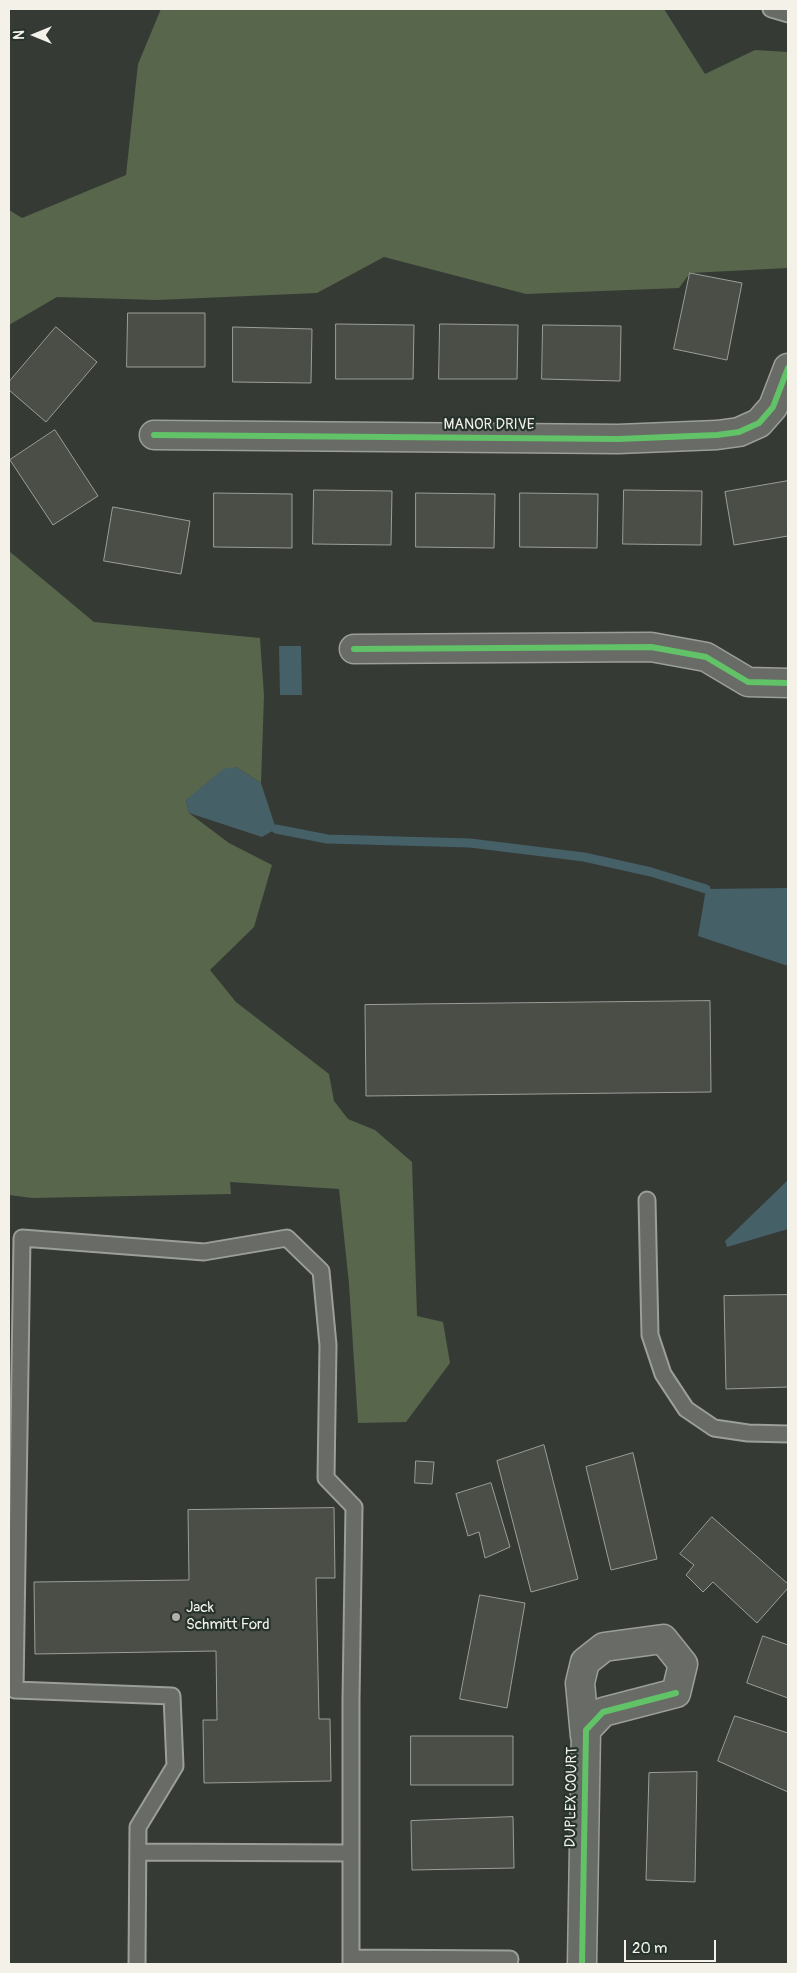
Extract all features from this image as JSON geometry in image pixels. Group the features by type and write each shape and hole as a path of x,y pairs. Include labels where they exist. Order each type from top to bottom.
{"street":[{"name":"MANOR DRIVE","path":"154,435 618,439 717,435 739,432 759,423 773,407 788,368"},
{"path":"354,649 651,647 706,657 748,682 788,683"},
{"name":"DUPLEX COURT","path":"582,1964 585,1736"}],"lane":[{"path":"772,9 788,14"},
{"path":"647,1200 650,1335 663,1374 686,1409 714,1428 748,1434 788,1434"},
{"path":"137,1964 138,1827 175,1766 172,1696 15,1690 22,1238 204,1252 287,1238 321,1271 328,1345 326,1478 354,1507 351,1961 510,1959 510,1964"},
{"path":"138,1852 351,1853"}],"green space":[{"path":"161,9 664,9 705,74 755,50 788,52 788,268 690,273 679,288 526,294 384,257 317,293 157,300 57,297 9,325 9,210 22,218 126,175 138,64"},
{"path":"9,551 94,622 260,638 264,696 261,783 236,767 186,800 189,813 229,843 272,865 254,927 210,970 236,1002 329,1074 334,1101 348,1119 375,1130 412,1162 417,1316 443,1322 450,1363 406,1422 358,1423 349,1284 339,1189 230,1182 231,1194 32,1198 9,1195"}],"water":[{"path":"279,646 301,646 302,695 280,695"},
{"path":"236,767 261,783 276,829 262,837 189,813 186,800 223,769"},
{"path":"788,888 788,966 698,936 706,889"},
{"path":"788,1180 788,1229 727,1247 725,1241"}],"building":[{"path":"690,273 742,283 727,360 674,349"},
{"path":"128,313 205,313 205,367 127,367"},
{"path":"336,324 414,325 413,379 336,379"},
{"path":"440,324 518,325 517,379 439,379"},
{"path":"543,325 621,326 620,381 542,379"},
{"path":"56,327 97,362 46,422 9,390 9,382"},
{"path":"233,327 312,329 311,383 233,382"},
{"path":"55,430 98,496 53,525 10,460"},
{"path":"788,481 788,536 734,545 725,492"},
{"path":"314,490 392,491 391,545 313,544"},
{"path":"624,490 702,491 701,545 623,544"},
{"path":"214,493 292,494 292,548 214,547"},
{"path":"416,493 495,494 494,548 416,547"},
{"path":"520,493 598,494 597,548 520,547"},
{"path":"113,507 190,521 181,574 104,561"},
{"path":"710,1001 711,1092 366,1096 365,1005"},
{"path":"788,1295 788,1387 726,1389 724,1296"},
{"path":"544,1445 578,1579 531,1592 497,1461"},
{"path":"633,1453 657,1559 611,1570 586,1467"},
{"path":"416,1461 434,1462 432,1484 415,1483"},
{"path":"491,1483 510,1547 485,1558 479,1532 468,1536 456,1494"},
{"name":"Jack Schmitt Ford","path":"334,1508 335,1578 316,1578 319,1719 330,1719 331,1781 204,1783 203,1720 217,1720 216,1651 35,1654 34,1582 189,1580 188,1510"},
{"path":"712,1517 788,1584 788,1588 757,1623 713,1582 703,1592 686,1575 694,1565 680,1554"},
{"path":"480,1595 525,1603 507,1708 460,1699"},
{"path":"763,1636 788,1645 788,1698 747,1683"},
{"path":"735,1716 788,1733 788,1792 718,1761"},
{"path":"411,1736 513,1736 513,1785 411,1785"},
{"path":"697,1772 695,1882 646,1880 649,1773"},
{"path":"513,1817 514,1868 412,1870 411,1821"}],"waterway":[{"path":"276,829 327,839 470,843 584,857 651,872 706,889"}],"cycle path":[{"path":"154,435 618,439 717,435 739,432 759,423 773,407 788,368"},
{"path":"354,649 651,647 706,657 748,682 788,683"},
{"path":"582,1964 586,1730 603,1712 676,1693"}],"place":[{"name":"Jack Schmitt Ford","path":"176,1617"}]}
